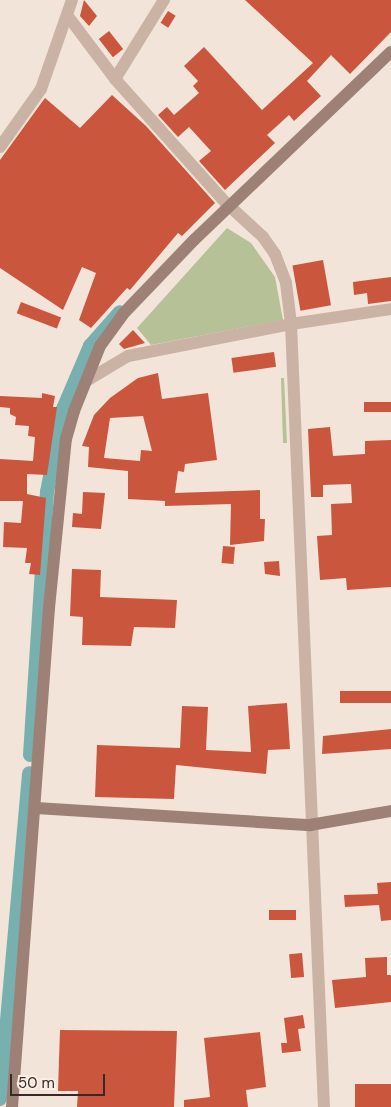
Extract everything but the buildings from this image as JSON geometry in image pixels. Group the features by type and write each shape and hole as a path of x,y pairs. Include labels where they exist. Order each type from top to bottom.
{"street":[{"path":"0,147 41,89 72,0"},
{"path":"115,79 164,0"},
{"path":"67,15 115,79 275,254 286,283 291,324 310,825 324,1107"},
{"path":"12,1107 36,808 49,608 66,439 86,381 100,346 123,314 391,52"},
{"path":"86,381 128,356 291,324 391,309"},
{"path":"36,808 310,825 391,811"}],"green space":[{"path":"227,228 251,243 275,277 283,320 151,345 137,328"},
{"path":"281,378 284,378 287,443 283,443"}],"waterway":[{"path":"30,755 47,492 63,409 90,346 120,312"},
{"path":"0,1099 29,773"}]}
